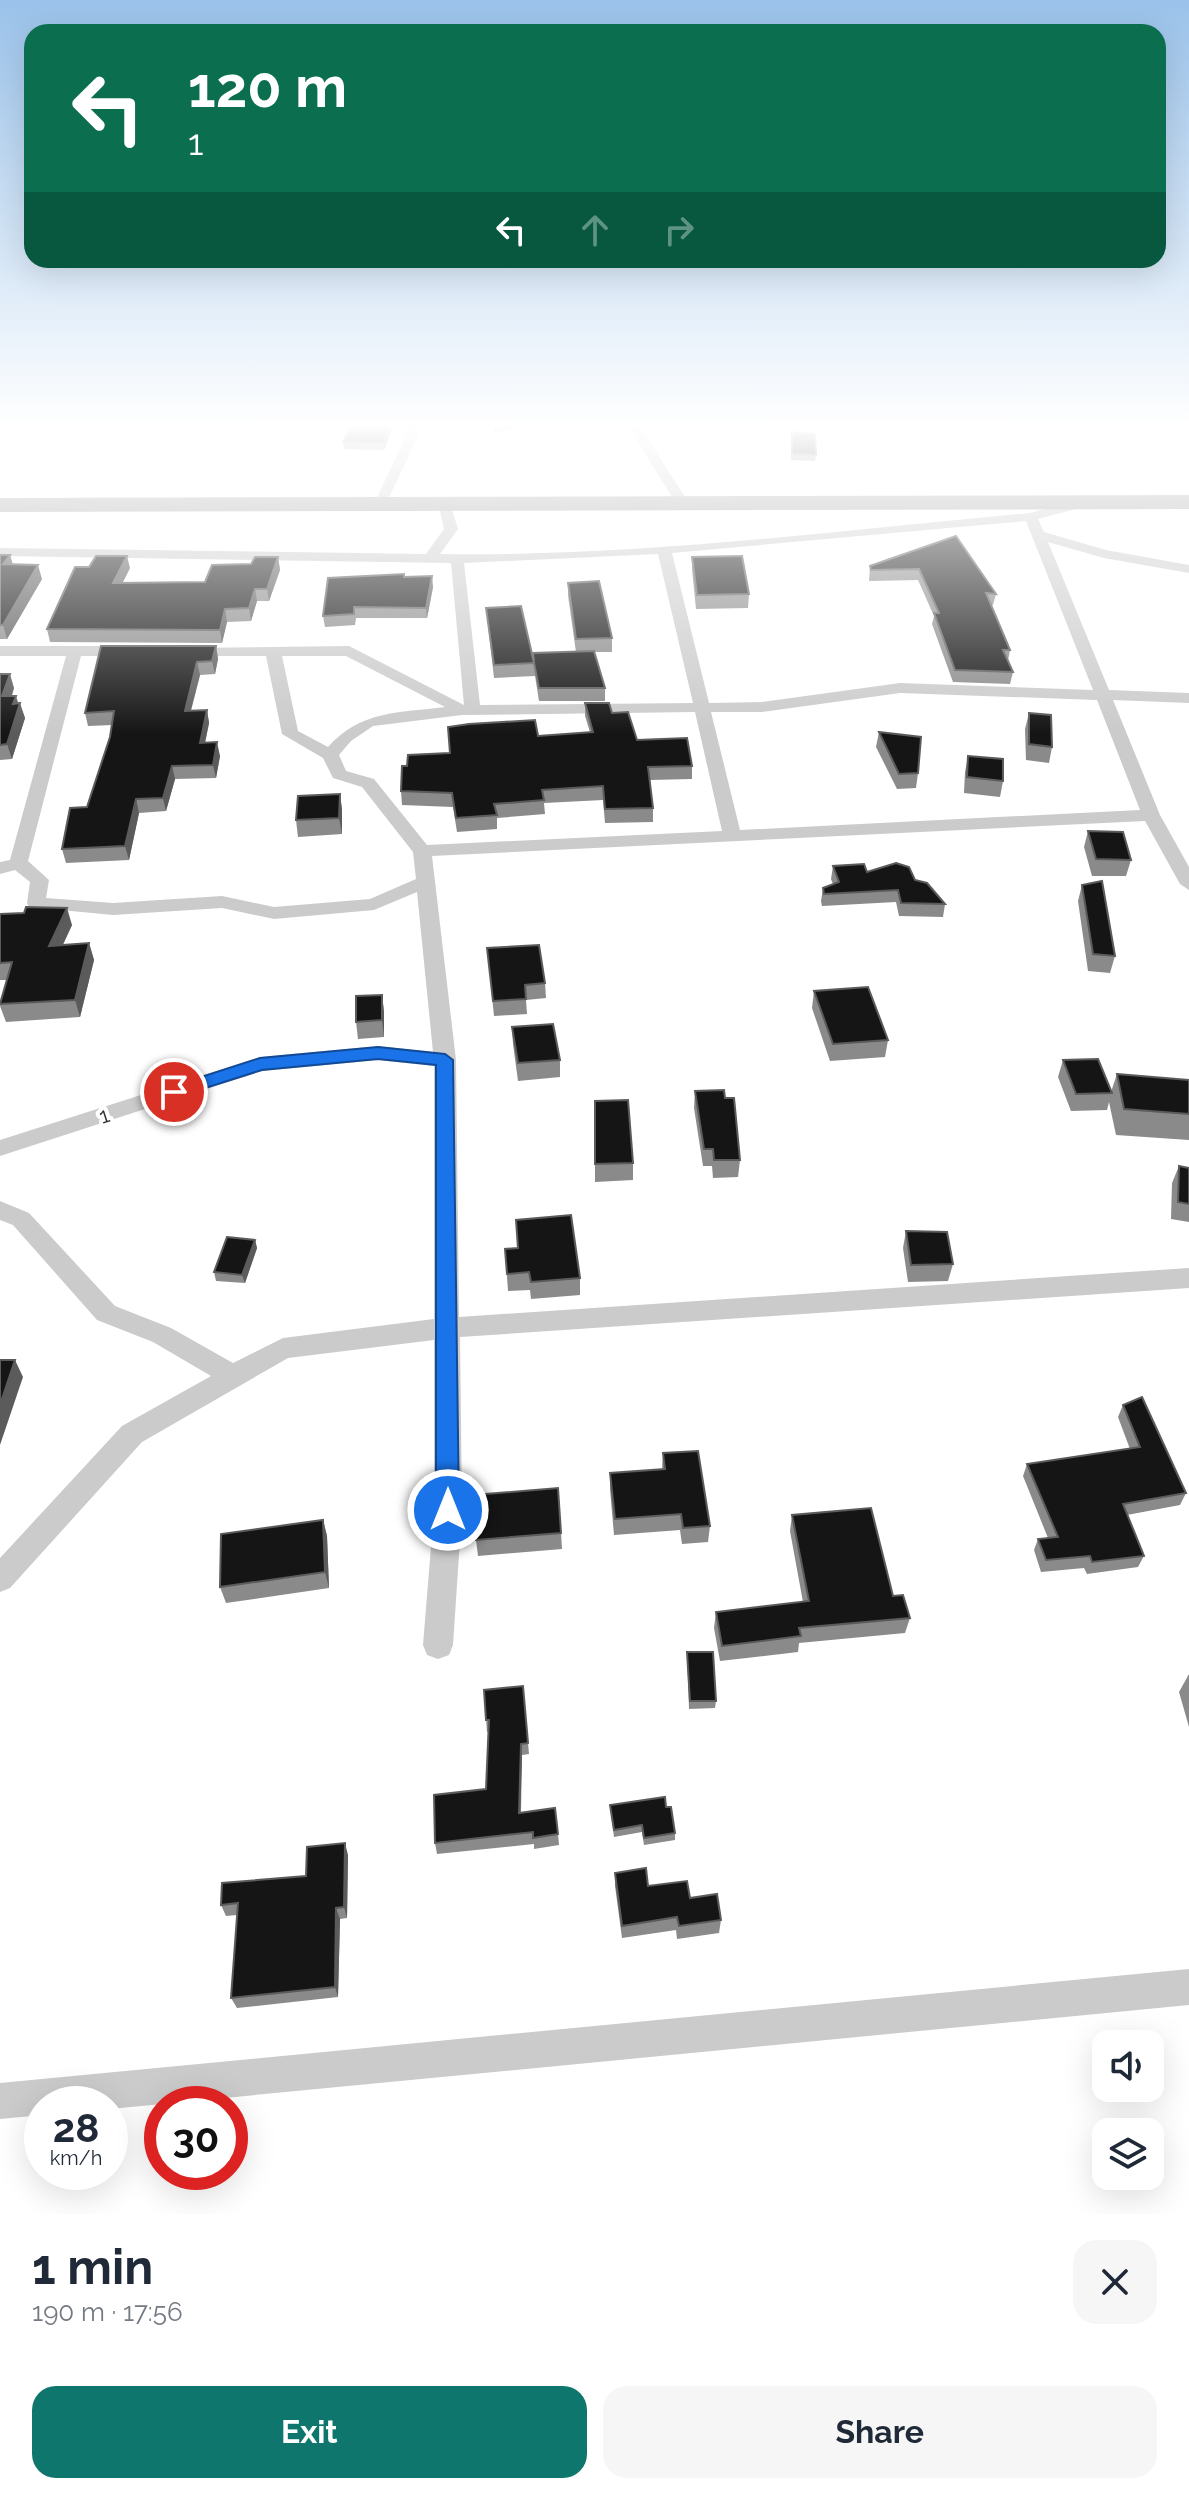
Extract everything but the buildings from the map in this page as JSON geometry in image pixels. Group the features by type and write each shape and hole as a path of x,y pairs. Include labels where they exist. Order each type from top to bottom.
{"street":[{"path":"431,557 450,526"},
{"path":"0,552 457,558 664,550 927,526"},
{"path":"1035,526 1151,815 1189,884"},
{"path":"1038,535 1104,554 1189,569"},
{"path":"664,550 699,707 732,834"},
{"path":"457,558 467,710"},
{"path":"0,651 140,651"},
{"path":"75,651 9,866 40,880 36,903 113,909 222,902 274,913 374,904 425,882"},
{"path":"169,651 349,651 467,710"},
{"path":"273,651 290,734 330,755 339,774 368,783 422,851 445,1060 448,1510 438,1645"},
{"path":"330,755 345,738 369,722 467,710 762,707 900,688 1189,698"},
{"path":"422,851 1151,815"},
{"name":"1","path":"0,1148 260,1064 378,1053 445,1060"},
{"path":"0,1210 21,1219 106,1313 162,1335 233,1376"},
{"path":"0,1580 132,1434 283,1348 447,1328 1189,1278"},
{"path":"0,2101 1189,1987"}],"route":[{"path":"174,1092 260,1064 378,1053 445,1060 448,1510"}]}
